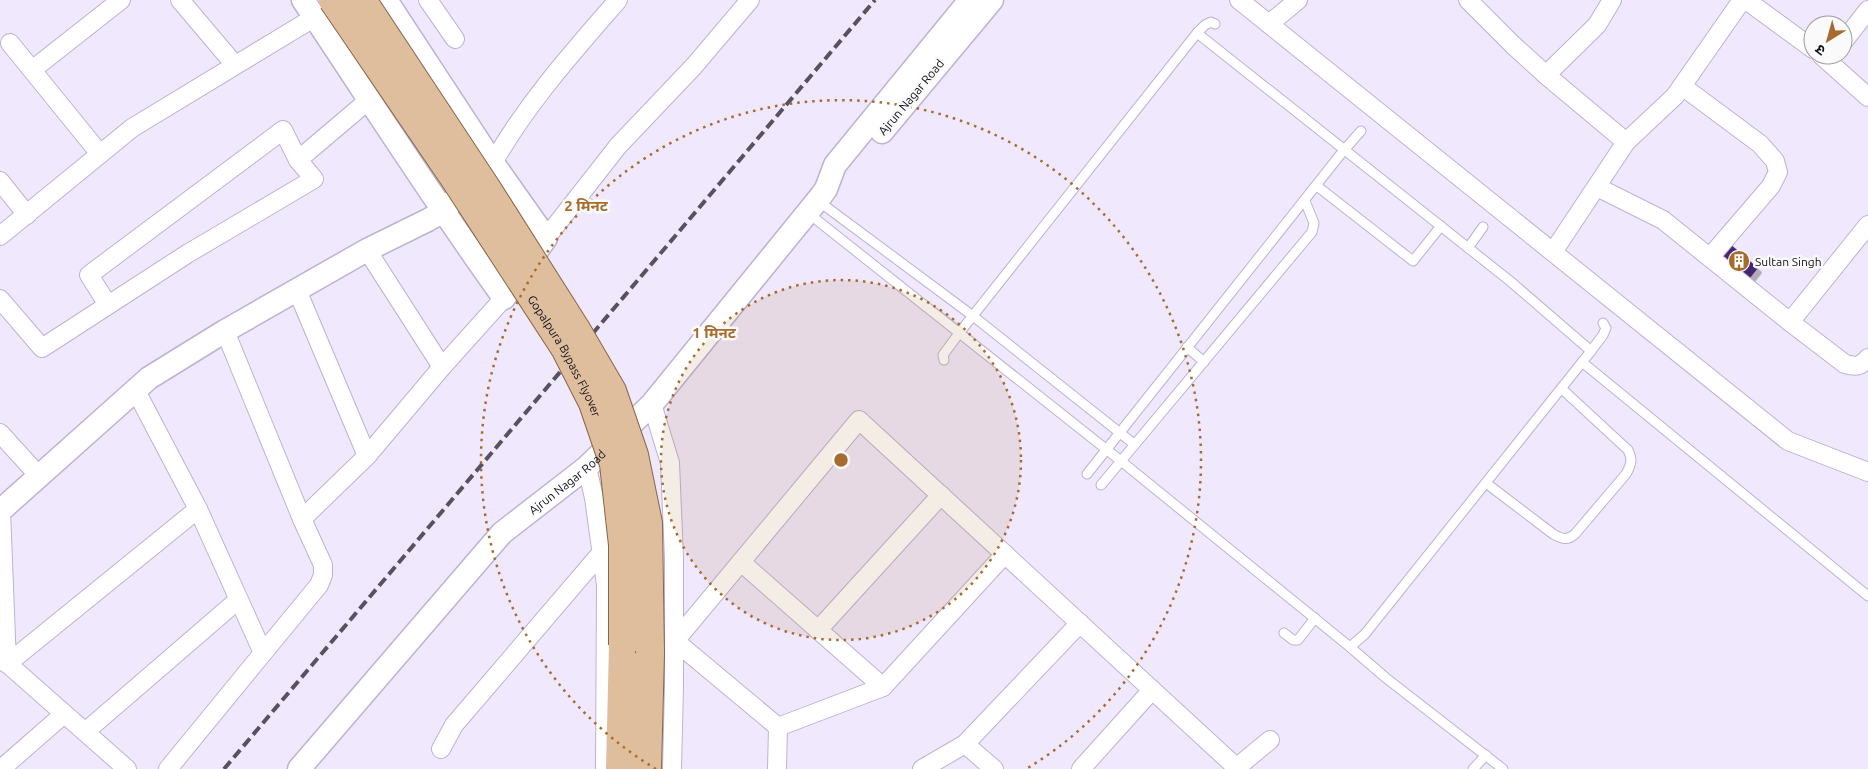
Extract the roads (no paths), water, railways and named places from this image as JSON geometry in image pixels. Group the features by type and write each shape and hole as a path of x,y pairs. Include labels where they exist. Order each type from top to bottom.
{"main road":[{"name":"Gopalpura Bypass Flyover","path":"362,0 503,214 577,331 612,391 634,455 648,523 650,652 647,769"},
{"name":"Gopalpura Bypass Flyover","path":"317,6 450,171 565,348 593,403 614,464 623,545 620,769"}],"street":[{"path":"32,70 120,0"},
{"path":"180,0 236,65"},
{"path":"386,0 492,163 546,238"},
{"path":"428,0 455,39"},
{"path":"127,769 4,660 0,510 149,378 226,331 367,250 442,212 492,163 509,135 562,64 618,0"},
{"path":"302,519 367,456 442,367 504,298 546,238 618,146 694,66 750,0"},
{"name":"Ajrun Nagar Road","path":"817,200 835,165 970,0"},
{"name":"Ajrun Nagar Road","path":"300,769 502,533 587,467 652,404 817,200 847,174 992,0"},
{"path":"1239,0 1788,441 1868,472"},
{"path":"1269,24 1298,0"},
{"path":"1468,0 1546,75 1626,142"},
{"path":"1546,75 1597,25 1612,0"},
{"path":"1553,252 1626,142 1674,96 1742,0"},
{"path":"1746,0 1803,42"},
{"path":"0,236 132,128 236,65 317,6 370,99 442,212 504,298"},
{"path":"1853,29 1868,10"},
{"path":"10,43 100,154"},
{"path":"1836,65 1868,97"},
{"path":"1682,86 1760,144 1775,161 1778,172 1770,186 1710,257"},
{"path":"298,160 370,99"},
{"path":"0,299 42,348 187,254 314,179 298,160 283,130 89,275 108,305"},
{"path":"0,181 27,215"},
{"path":"1597,187 1663,220 1845,364 1855,367 1862,364 1868,358"},
{"path":"1790,322 1868,226"},
{"path":"367,250 442,367"},
{"path":"297,290 367,456"},
{"path":"168,769 320,585 323,575 323,565 302,519 226,331"},
{"path":"136,391 198,509 263,653"},
{"path":"652,404 670,463 674,558 672,769"},
{"path":"674,641 859,420 1235,768 1270,740"},
{"path":"0,433 39,476"},
{"path":"587,467 594,498 606,585 605,769"},
{"path":"818,630 941,496"},
{"path":"4,660 198,509"},
{"path":"441,749 454,726 602,552"},
{"path":"778,727 883,687 1005,554"},
{"path":"741,562 883,687"},
{"path":"85,732 238,600"},
{"path":"922,769 965,744 1080,623"},
{"path":"674,641 778,727"},
{"path":"1082,769 1152,690"},
{"path":"1,769 64,714"},
{"path":"777,769 778,727"},
{"path":"965,744 994,769"}],"lane":[{"path":"944,360 942,355 1198,33 1205,25 1211,22 1215,24"},
{"path":"1198,33 1510,281 1591,352"},
{"path":"1087,474 1344,150 1362,131"},
{"path":"1317,186 1413,261 1441,226"},
{"path":"817,200 973,316 1134,444"},
{"path":"817,200 960,332 1107,449 1386,678 1503,769"},
{"path":"1101,485 1312,232 1314,223 1305,201"},
{"path":"1468,248 1483,227"},
{"path":"1350,647 1365,634 1591,352 1606,328 1603,323"},
{"path":"1187,347 1204,362"},
{"path":"1582,362 1868,596"},
{"path":"1486,484 1553,534 1565,540 1576,534 1626,474 1631,466 1632,458 1628,450 1562,389"},
{"path":"1284,633 1293,640 1298,640 1315,618"},
{"path":"1473,769 1486,755"}],"railway":[{"path":"224,769 875,0"}],"place":[{"name":"Sultan Singh","path":"1739,261"}]}
